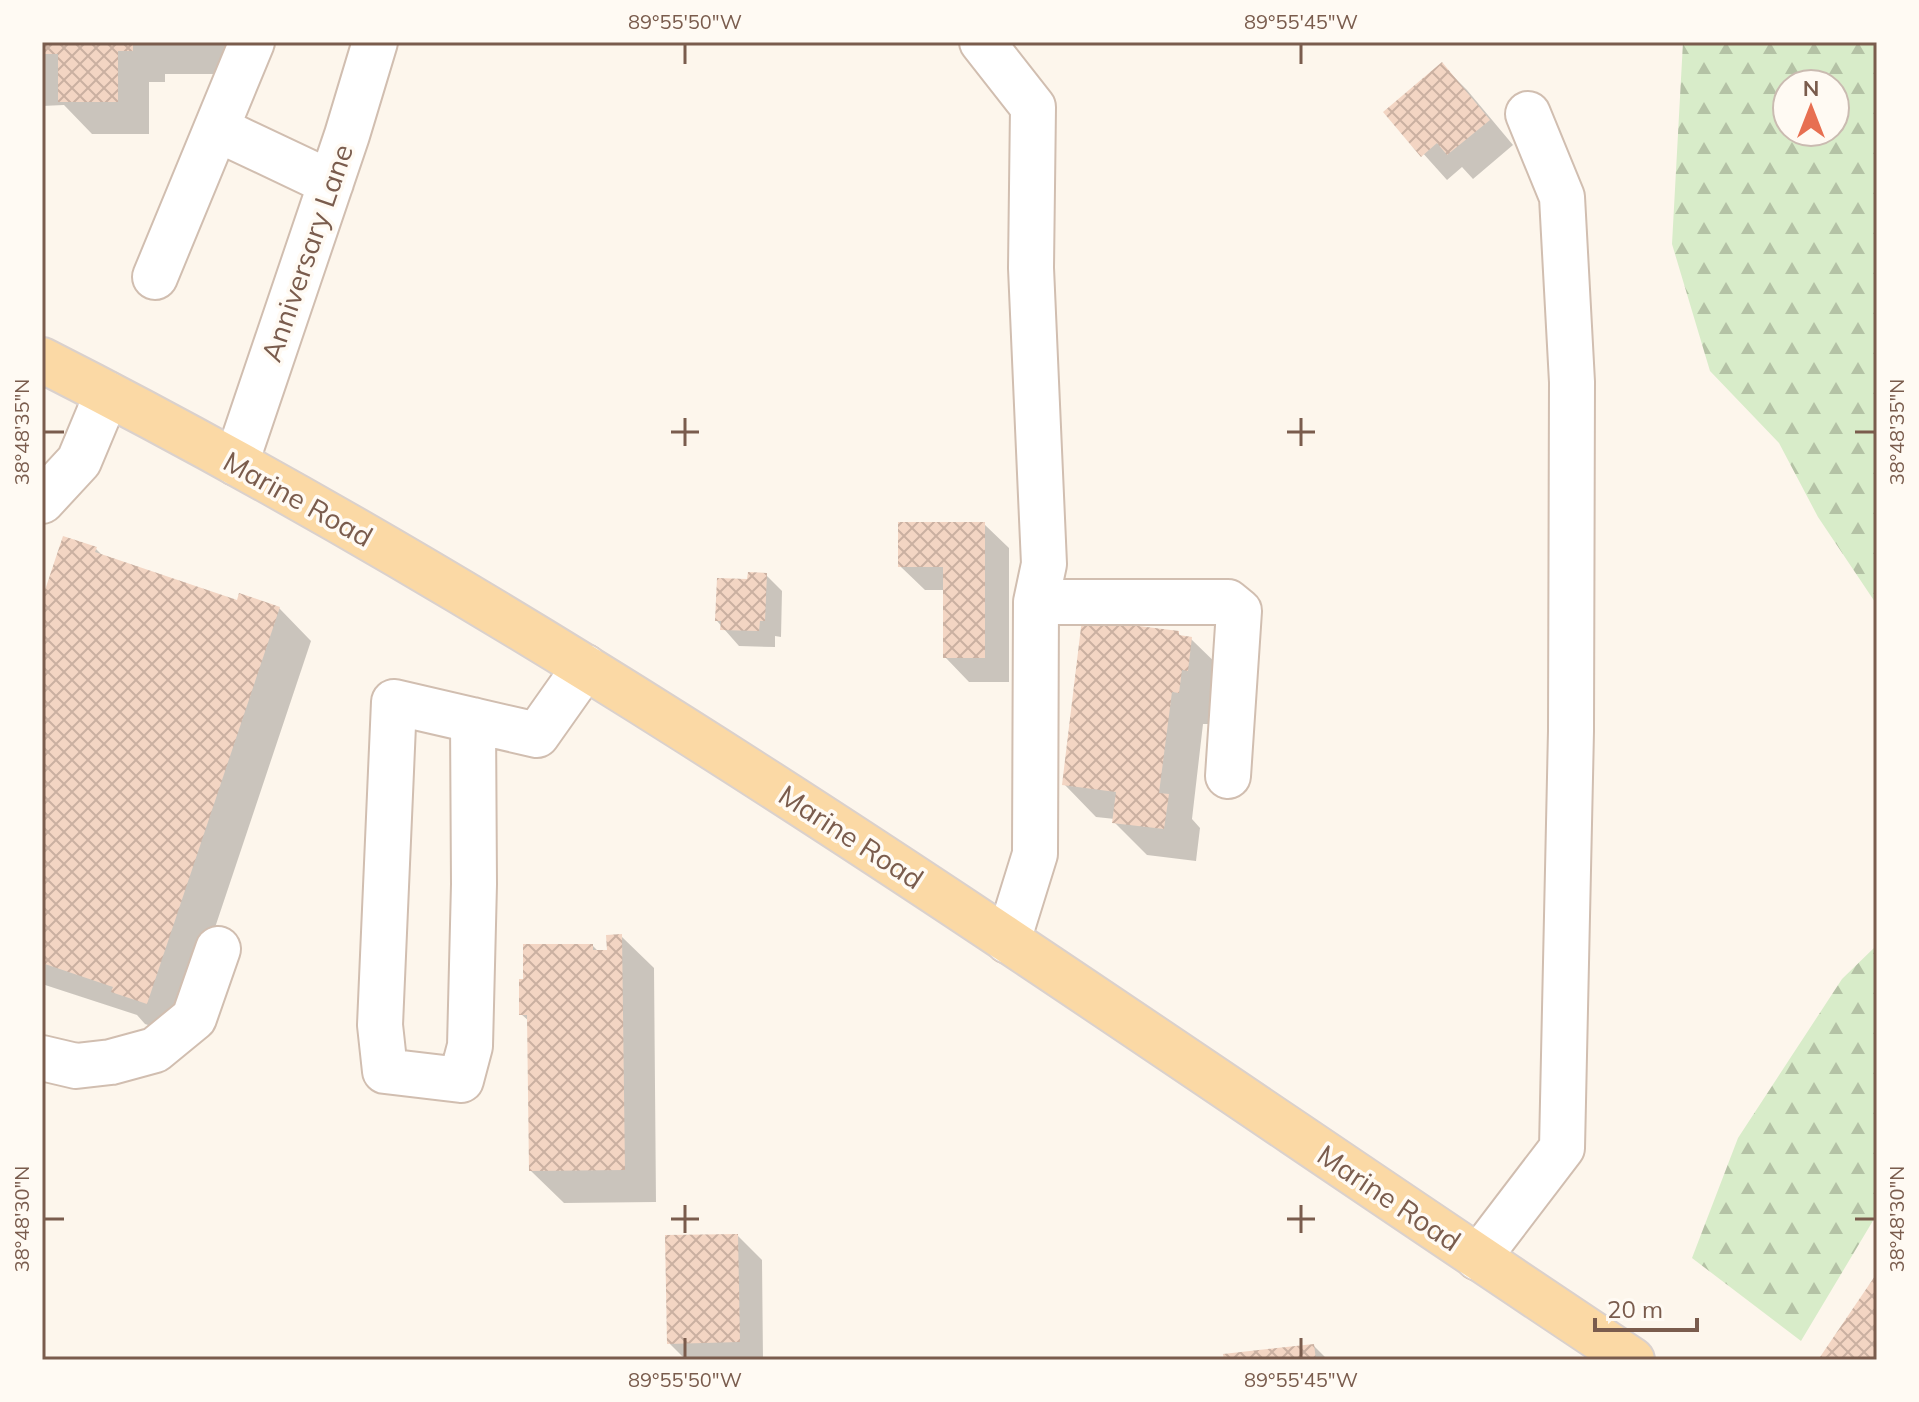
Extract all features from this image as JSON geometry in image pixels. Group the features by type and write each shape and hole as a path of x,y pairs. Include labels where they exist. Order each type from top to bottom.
{"main road":[{"name":"Marine Road","path":"42,360 236,463 439,578 739,763 1632,1360"}],"street":[{"path":"155,277 252,42"},
{"name":"Anniversary Lane","path":"236,463 331,183 375,42"},
{"path":"982,42 1033,107 1031,268 1044,564 1036,602 1035,854 1008,941"},
{"path":"1478,1258 1562,1148 1571,731 1572,382 1562,197 1528,114"},
{"path":"217,129 331,183"},
{"path":"42,501 79,461 107,394"},
{"path":"1036,602 1228,602 1239,611 1228,776"},
{"path":"473,720 474,884 470,1046 461,1080 385,1071 380,1025 394,702 473,720 537,735 585,667"},
{"path":"42,1058 76,1066 111,1062 155,1050 194,1018 218,949"}],"green space":[{"path":"1683,42 1877,42 1877,605 1818,517 1779,443 1710,371 1672,244"},
{"path":"1877,945 1877,1214 1801,1341 1692,1258 1738,1138 1842,979"}],"building":[{"path":"42,42 133,42 133,51 118,51 118,102 58,102 58,54 42,54"},
{"path":"1442,62 1490,120 1447,155 1437,143 1421,157 1383,112"},
{"path":"898,522 985,522 985,658 943,658 943,567 898,567"},
{"path":"63,536 97,547 95,552 237,600 239,593 280,607 147,1004 111,992 113,987 42,963 42,599"},
{"path":"748,572 767,573 765,621 760,621 759,631 720,630 721,621 715,621 717,578 747,579"},
{"path":"1082,619 1179,631 1179,635 1192,637 1188,671 1182,670 1179,693 1172,692 1159,793 1169,794 1164,829 1112,823 1116,792 1062,785"},
{"path":"622,934 625,1170 529,1171 527,1015 519,1015 523,944 593,944 593,950 607,950 606,935"},
{"path":"738,1234 740,1342 667,1344 665,1235"},
{"path":"1877,1273 1877,1360 1818,1360"},
{"path":"1314,1344 1316,1360 1224,1360 1223,1354"}]}
